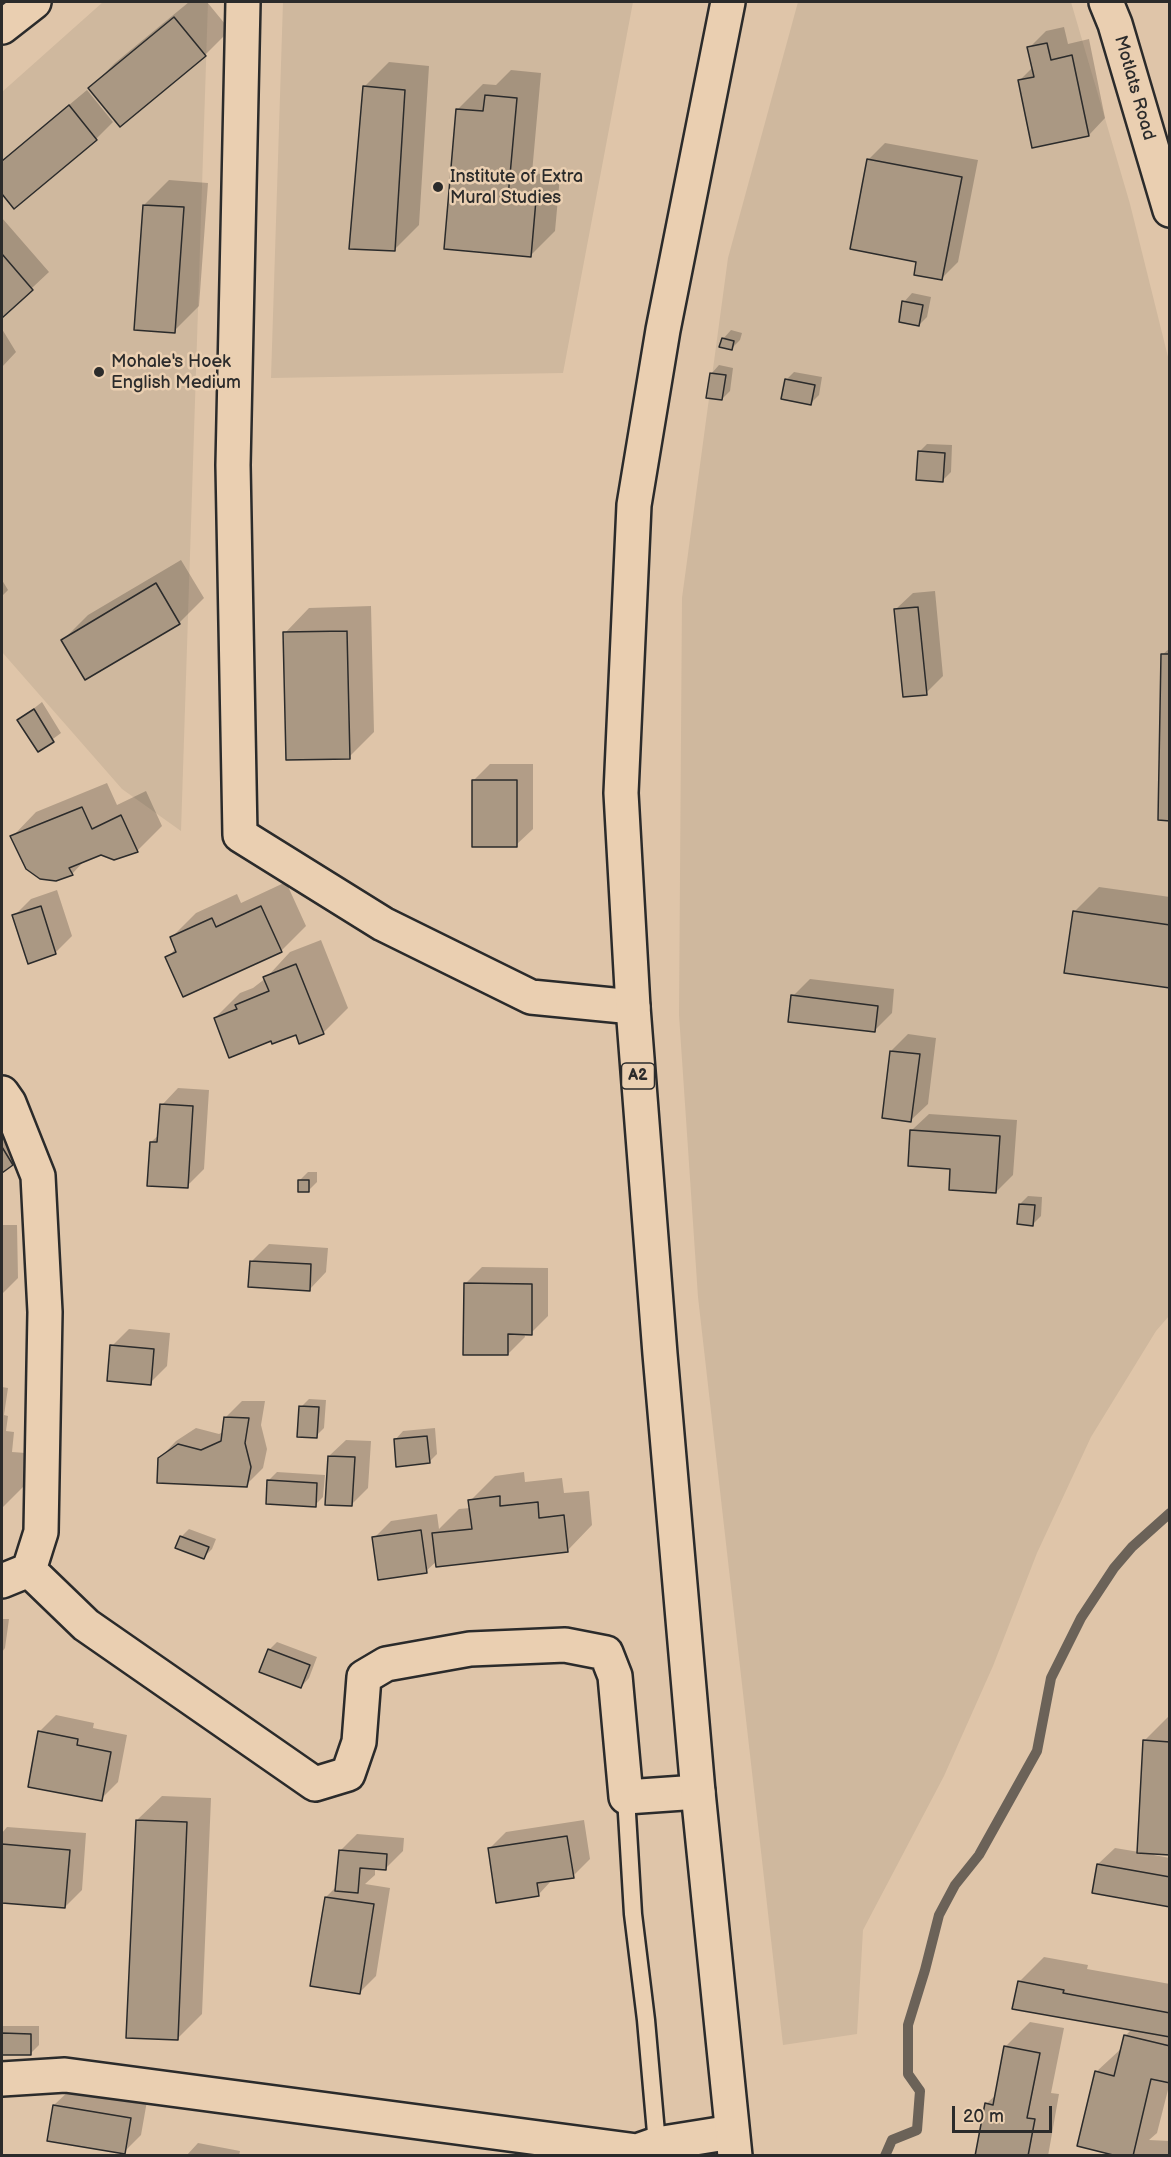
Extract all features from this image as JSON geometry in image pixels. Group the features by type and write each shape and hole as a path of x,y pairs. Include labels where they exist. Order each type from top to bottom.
{"street":[{"path":"2,27 34,2"},
{"path":"243,2 233,465 240,835 383,924 531,997 633,1007"},
{"name":"A2","path":"728,2 663,330 634,505 621,793 633,1007 698,1792 733,2144"},
{"name":"Motlats Road","path":"1106,2 1115,24 1170,210"},
{"path":"2,1093 9,1103 38,1176 45,1312 41,1532 15,1575 315,1784 348,1774 360,1742 363,1677 386,1664 470,1649 565,1645 606,1653 615,1676 626,1797 698,1792"},
{"path":"2,2079 65,2075 644,2150 733,2144"}],"lane":[{"path":"626,1797 633,1914 646,2020 644,2150"}],"shaded area":[{"name":"Mohale's Hoek English Medium","path":"103,2 208,2 181,831 122,789 2,652 2,92"},
{"name":"Institute of Extra Mural Studies","path":"283,2 633,2 563,373 271,378"},
{"path":"798,2 1071,2 1130,204 1169,361 1169,1316 1156,1331 1091,1437 1037,1553 993,1666 944,1776 863,1930 857,2034 783,2045 698,1297 679,1015 682,598 728,258"}],"building":[{"path":"174,17 206,56 120,127 88,88"},
{"path":"1047,43 1051,60 1072,55 1089,136 1032,148 1018,80 1034,77 1027,47"},
{"path":"363,86 405,90 395,251 349,249"},
{"path":"485,95 517,98 508,197 536,200 531,257 444,249 456,109 483,111"},
{"path":"69,105 97,140 14,209 2,194 2,161"},
{"path":"867,159 962,177 942,280 914,275 916,262 850,249"},
{"path":"143,205 184,207 175,333 134,330"},
{"path":"2,254 33,290 2,318"},
{"path":"902,301 923,305 919,326 899,322"},
{"path":"722,338 734,341 732,350 719,347"},
{"path":"710,373 726,375 722,400 706,398"},
{"path":"785,379 815,385 811,405 781,399"},
{"path":"918,451 945,453 943,482 916,480"},
{"path":"156,583 180,624 85,680 61,640"},
{"path":"918,607 927,695 903,697 894,609"},
{"path":"347,631 350,759 286,760 283,632"},
{"path":"1161,654 1170,654 1170,821 1158,820"},
{"path":"34,709 54,742 38,752 17,720"},
{"path":"472,780 517,780 517,847 472,847"},
{"path":"82,807 92,829 121,815 138,852 114,860 101,855 69,868 73,875 56,881 40,879 26,869 10,836"},
{"path":"41,906 56,954 28,964 12,915"},
{"path":"261,906 282,952 183,997 165,957 176,952 170,937 212,918 216,927"},
{"path":"1073,911 1170,925 1170,988 1064,973"},
{"path":"296,964 324,1034 299,1044 296,1035 272,1044 271,1041 229,1058 214,1018 237,1009 235,1005 269,991 263,977"},
{"path":"791,995 878,1006 875,1032 788,1022"},
{"path":"890,1051 920,1054 911,1122 882,1118"},
{"path":"160,1104 193,1106 188,1188 147,1186 150,1142 157,1142"},
{"path":"910,1130 1000,1136 996,1193 949,1190 950,1169 908,1166"},
{"path":"2,1147 13,1165 2,1173"},
{"path":"298,1180 309,1180 309,1192 298,1192"},
{"path":"1019,1204 1035,1205 1033,1226 1017,1224"},
{"path":"250,1261 311,1264 310,1291 248,1287"},
{"path":"464,1283 532,1284 532,1335 508,1334 508,1355 463,1355"},
{"path":"110,1345 154,1349 151,1385 107,1381"},
{"path":"299,1406 319,1407 317,1438 297,1437"},
{"path":"224,1417 249,1418 245,1443 251,1467 247,1487 157,1483 158,1458 178,1444 201,1450 221,1441"},
{"path":"427,1436 430,1463 396,1467 394,1439"},
{"path":"328,1456 355,1457 352,1506 325,1505"},
{"path":"267,1480 317,1483 316,1507 266,1504"},
{"path":"500,1496 500,1506 538,1502 539,1518 564,1515 568,1552 436,1567 432,1533 472,1529 468,1500"},
{"path":"421,1530 427,1573 378,1580 372,1537"},
{"path":"180,1536 209,1547 204,1559 175,1548"},
{"path":"268,1649 310,1665 301,1688 259,1672"},
{"path":"38,1731 78,1739 77,1745 111,1752 102,1801 28,1787"},
{"path":"1143,1740 1170,1742 1170,1855 1137,1853"},
{"path":"136,1820 187,1822 178,2040 126,2038"},
{"path":"567,1836 574,1878 537,1883 539,1896 496,1903 488,1848"},
{"path":"2,1844 70,1850 65,1908 2,1903"},
{"path":"339,1850 387,1854 386,1870 360,1868 358,1893 335,1891"},
{"path":"1097,1864 1170,1877 1170,1907 1092,1893"},
{"path":"325,1897 374,1904 360,1994 310,1986"},
{"path":"1018,1981 1064,1990 1063,1993 1170,2013 1170,2037 1012,2009"},
{"path":"2,2033 31,2034 31,2055 2,2055"},
{"path":"1124,2035 1170,2046 1170,2083 1151,2079 1133,2156 1117,2156 1077,2146 1095,2071 1114,2076"},
{"path":"1004,2046 1040,2053 1027,2118 1035,2119 1028,2156 975,2156 985,2103 993,2105"},
{"path":"53,2105 131,2118 125,2154 47,2141"}],"waterway":[{"path":"885,2156 892,2140 917,2130 920,2091 908,2074 908,2025 939,1915 955,1885 979,1855 1037,1751 1051,1678 1081,1618 1114,1568 1132,1547 1170,1513"}],"place":[{"name":"Institute of Extra Mural Studies","path":"438,187"},
{"name":"Mohale's Hoek English Medium","path":"99,372"}]}
